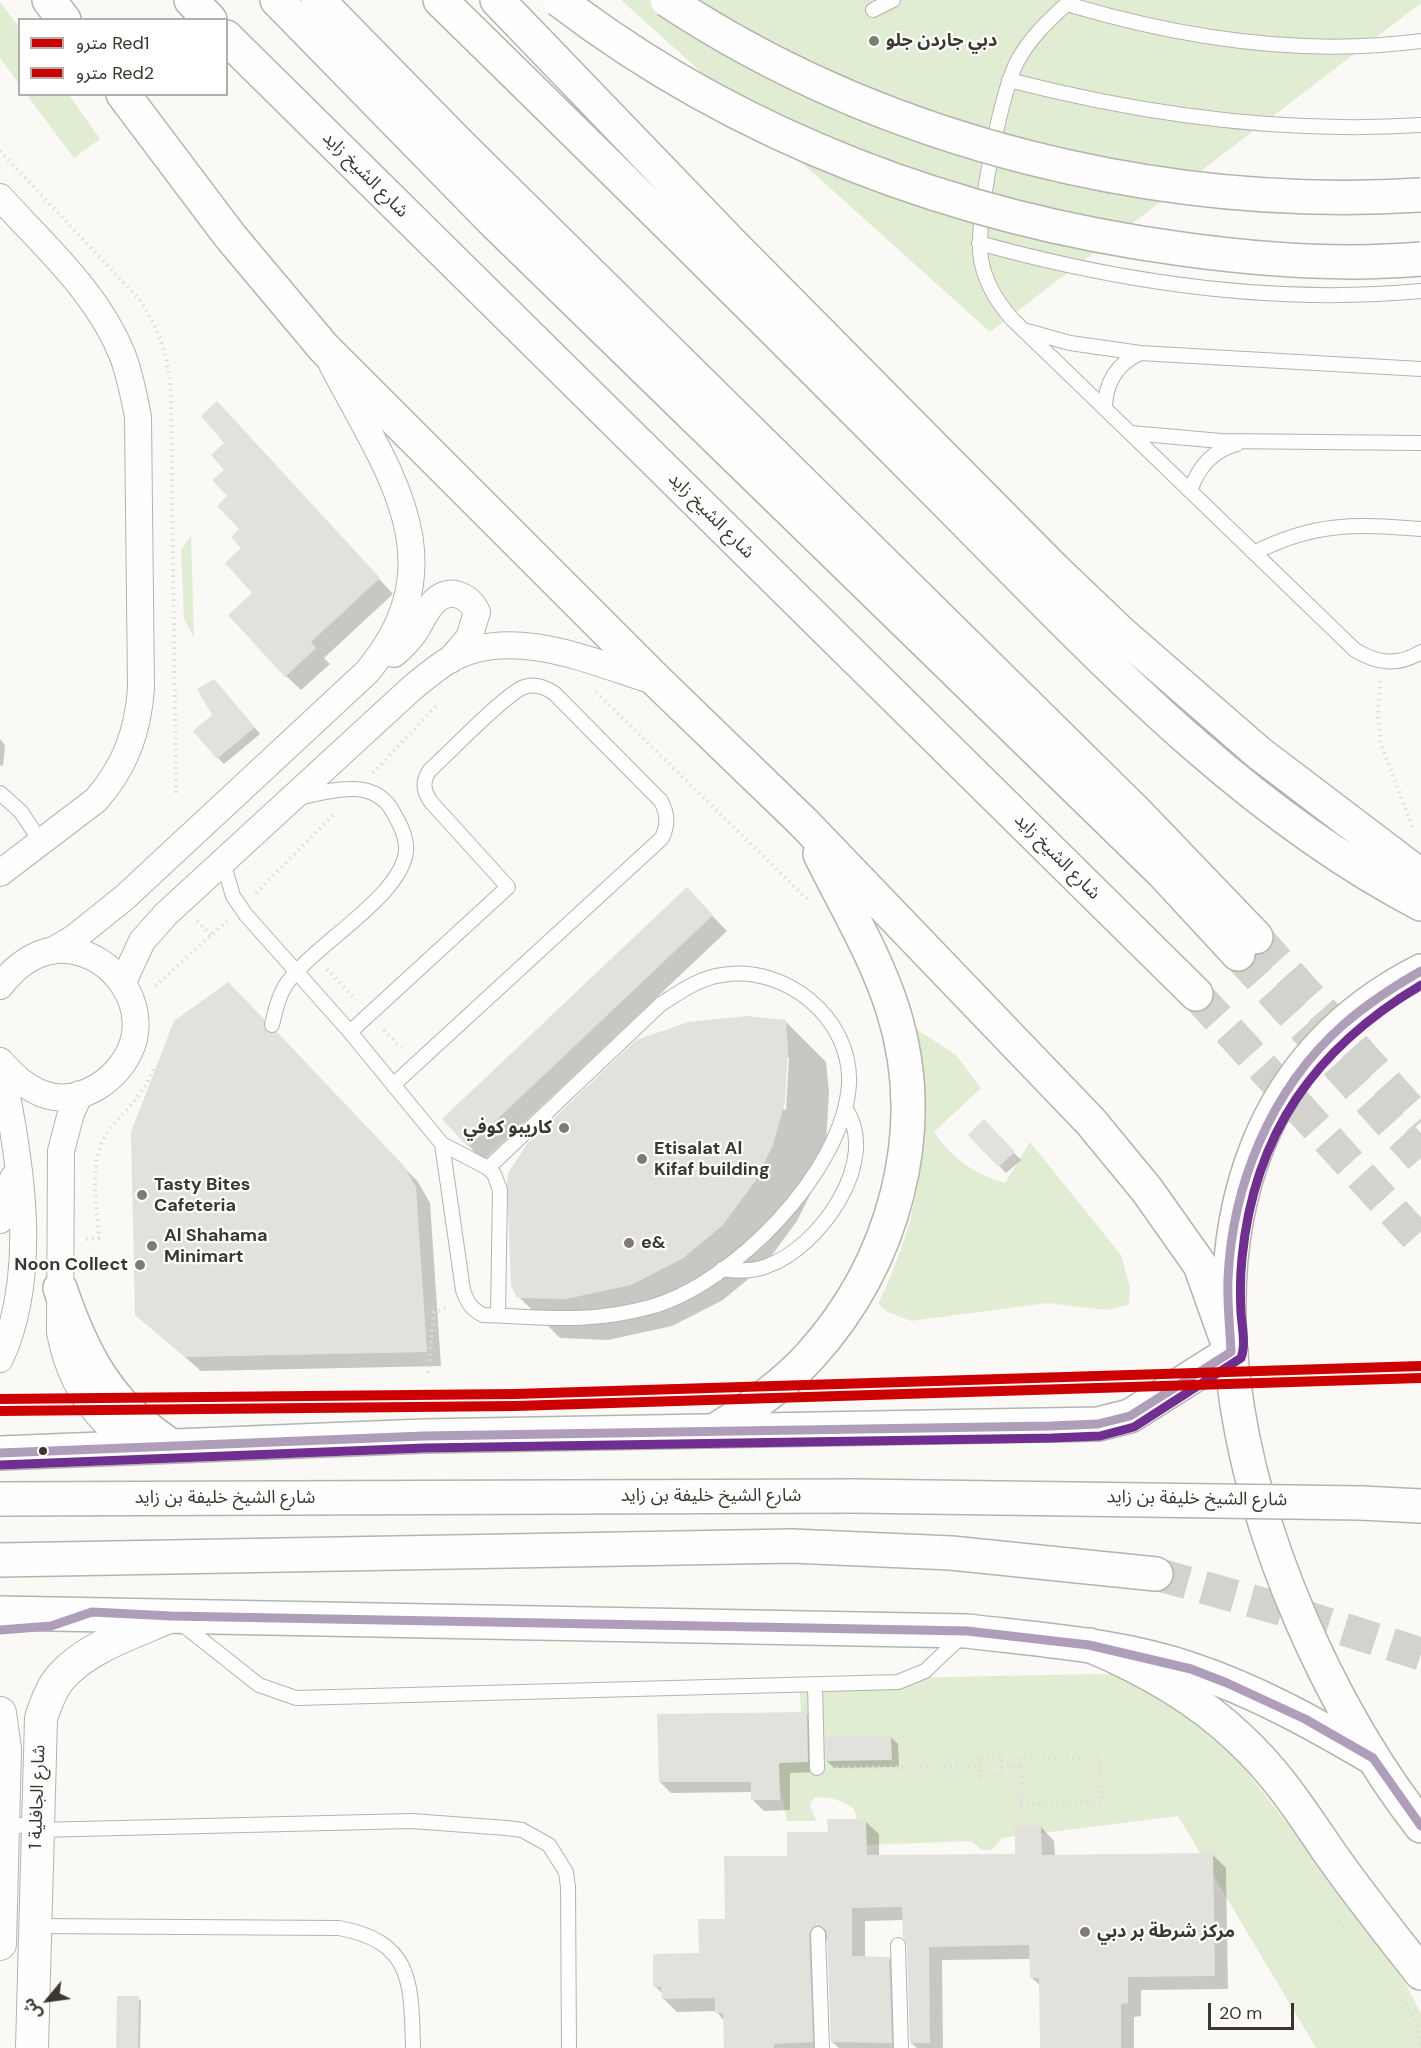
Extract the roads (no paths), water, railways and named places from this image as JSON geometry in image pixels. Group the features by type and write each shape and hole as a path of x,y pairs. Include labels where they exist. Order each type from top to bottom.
{"main road":[{"path":"49,0 62,18"},
{"path":"190,0 208,18"},
{"path":"277,0 492,220 1163,873 1247,945 1126,802 460,145 318,0"},
{"path":"440,0 1056,614 1143,696 1205,752 1292,822 1338,854 1421,904"},
{"path":"496,0 731,243 1055,570 1189,694 1336,814 1421,876"},
{"path":"559,0 648,62 712,100 779,134 858,167 980,208 1076,232 1218,254 1295,260 1421,259"},
{"path":"667,0 734,40 856,99 985,146 1053,164 1191,189 1260,196 1322,198 1421,195"},
{"name":"شارع الشيخ زايد","path":"228,39 1196,994"},
{"path":"125,96 248,260 324,348 658,682 804,823 1090,1122 1130,1168 1200,1265 1232,1352"},
{"path":"714,1431 748,1410 789,1376 831,1332 850,1305 881,1246 902,1179 908,1108 906,1072 893,1012 870,955 804,823"},
{"path":"1421,971 1386,988 1362,1007 1311,1055 1281,1096 1258,1142 1242,1189 1232,1239 1228,1280 1232,1352 1249,1462 1279,1565 1310,1641 1373,1758 1421,1826"},
{"path":"60,1288 79,1338 110,1392 129,1414 170,1445"},
{"path":"0,1453 424,1436 1098,1424 1130,1416 1232,1352"},
{"name":"شارع الشيخ خليفة بن زايد","path":"0,1499 855,1496 1361,1503 1421,1506"},
{"path":"0,1560 792,1546 951,1553 1156,1574"},
{"path":"0,1612 92,1612 171,1616 967,1631 1089,1645 1191,1669 1305,1719 1373,1758"},
{"path":"0,1630 51,1626 92,1612"},
{"path":"1089,1645 1153,1675 1212,1714 1239,1738 1287,1790 1327,1849 1421,1972"}],"street":[{"path":"0,197 78,282 104,318 122,354 138,417 141,688 135,730 128,751 109,785 96,800 0,873"},
{"path":"324,348 389,474 406,512 411,536 413,559 406,606 393,637 367,672"},
{"path":"0,986 13,969 31,957 52,951 74,938 124,898 367,672 403,647 436,600 447,594 460,594 471,600 477,612 469,638 450,660 412,688 153,927 136,951 123,982"},
{"path":"450,660 483,648 518,645 542,648 658,682"},
{"path":"0,1061 19,1082 45,1095 80,1094 101,1086 122,1066 134,1039 134,1009 123,982 109,967 92,956 72,951 52,951"},
{"path":"0,1061 18,1164 21,1293 9,1340 0,1359"},
{"path":"80,1094 70,1113 61,1151 60,1332 71,1375 95,1414 132,1446"},
{"path":"0,1220 18,1164"},
{"name":"شارع الجافلية 1","path":"32,2048 41,1718 51,1693 62,1676 85,1658 171,1616"},
{"name":"شارع الجافلية 1","path":"0,1713 5,1749 5,1830 0,1944"}],"lane":[{"path":"873,10 893,0"},
{"path":"1421,41 1362,46 1262,44 1163,29 1069,2 1038,30 1026,46 1009,80 1003,98 979,243 981,260 992,292 1001,306 1024,331 1355,650 1382,662 1396,662 1421,652"},
{"path":"1009,80 1114,105 1200,119 1330,128 1421,125"},
{"path":"979,243 1095,273 1214,290 1334,295 1421,291"},
{"path":"1024,331 1070,343 1140,353 1421,369"},
{"path":"1105,409 1105,397 1113,375 1130,358 1140,353"},
{"path":"1131,433 1191,440 1421,443"},
{"path":"1190,491 1200,468 1209,459 1231,446 1251,441"},
{"path":"1254,553 1301,532 1326,527 1351,524 1421,529"},
{"path":"350,1032 508,887 431,802 424,790 424,783 430,770 516,691 536,685 546,687 661,801 667,820 666,829 662,838 393,1085"},
{"path":"272,1024 276,1004 297,971 384,892 398,874 406,851 402,829 391,807 373,793 347,788 293,799"},
{"path":"0,793 21,812 41,842"},
{"path":"223,862 227,880 240,907 350,1032 442,1144 488,1168 494,1174 500,1190 498,1315"},
{"path":"442,1144 466,1301 473,1310 483,1315 564,1320 603,1317 652,1306 702,1283 747,1251 784,1214 811,1180 830,1148 845,1108 849,1083 847,1058 839,1034 822,1011 800,992 779,982 749,974 722,975 692,984 661,1004 488,1168"},
{"path":"722,1269 738,1271 769,1266 818,1229 839,1200 849,1180 856,1152 856,1129 845,1108"},
{"path":"171,1616 259,1685 296,1698 884,1683 912,1678 936,1662 967,1631"},
{"path":"815,1685 817,1768"},
{"path":"5,1830 21,1825 37,1830 411,1821 507,1828 529,1833 549,1845 566,1872 568,1887 568,2048"},
{"path":"35,1926 339,1928 364,1933 386,1945 402,1965 411,1989 413,2048"},
{"path":"818,1934 822,2048"},
{"path":"898,1945 901,2048"}],"tunnel":[{"path":"1256,937 1421,1122"},
{"path":"1238,954 1421,1158"},
{"path":"1196,994 1421,1242"},
{"path":"1156,1574 1284,1610 1421,1654"}],"metro line":[{"name":"Red1","path":"0,1399 515,1394 1421,1366"},
{"name":"Red2","path":"0,1411 515,1406 1421,1378"}],"place":[{"name":"دبي جاردن جلو","path":"874,41"},
{"name":"كاريبو كوفي","path":"564,1128"},
{"name":"Etisalat Al Kifaf building","path":"642,1159"},
{"name":"Tasty Bites Cafeteria","path":"142,1195"},
{"name":"e&","path":"629,1243"},
{"name":"Al Shahama Minimart","path":"152,1246"},
{"name":"Noon Collect","path":"140,1265"},
{"name":"مركز شرطة بر دبي","path":"1085,1932"}]}
